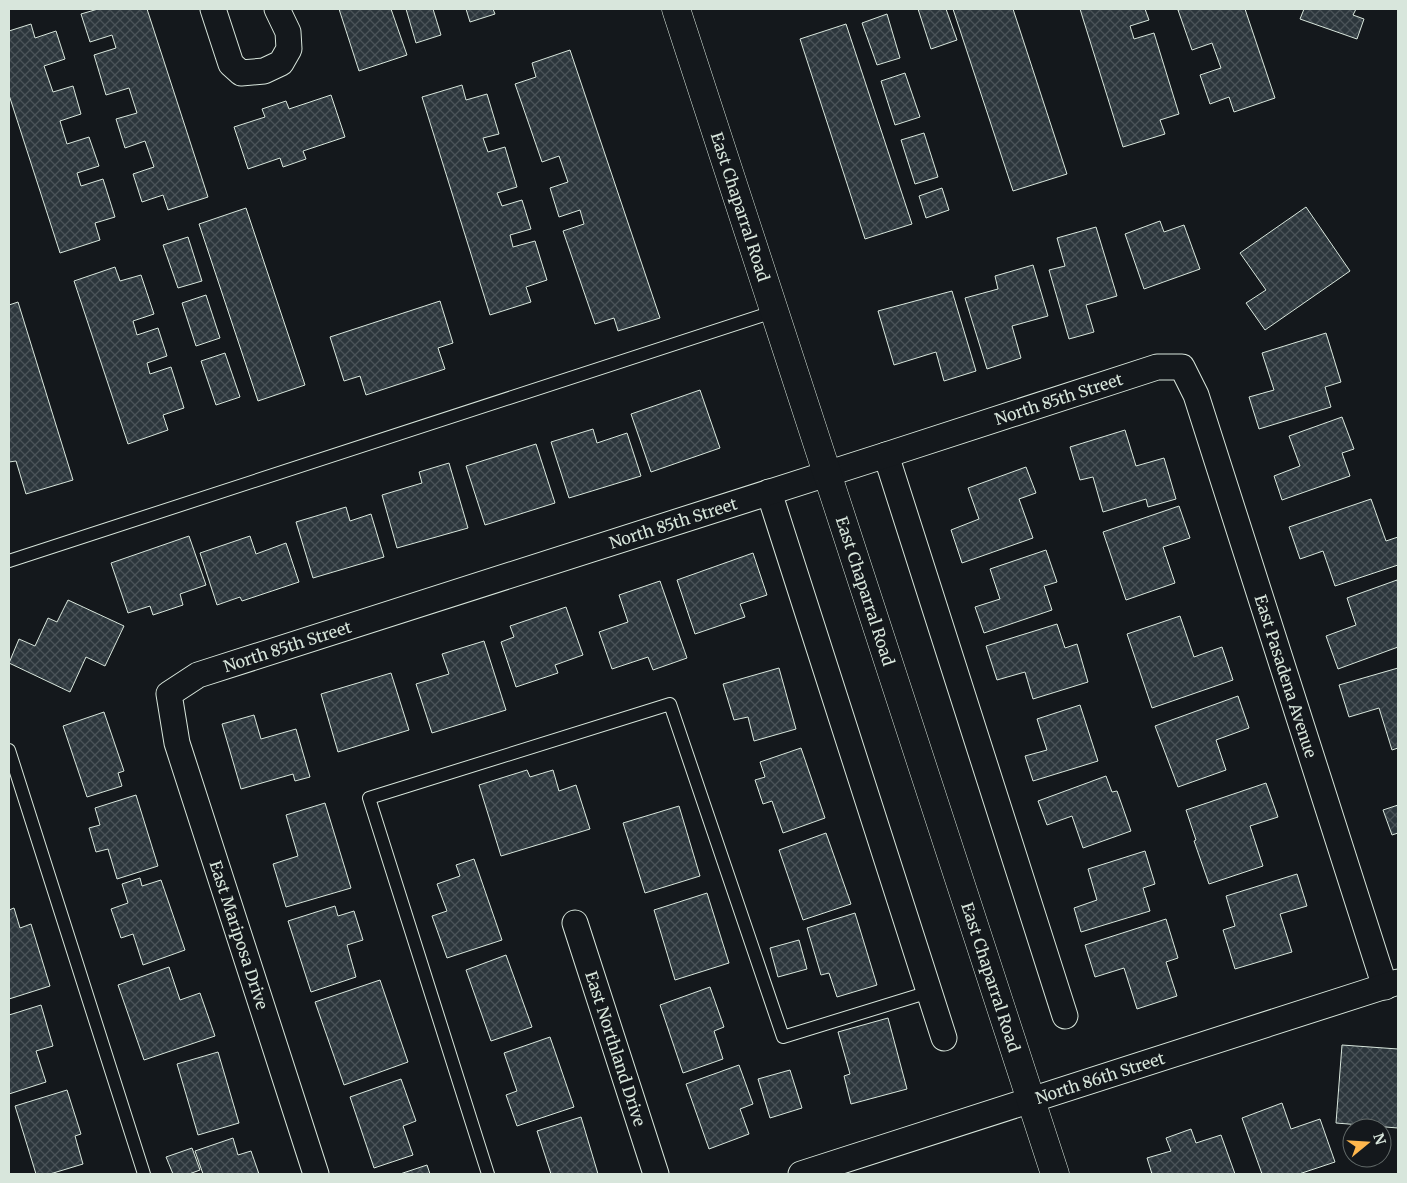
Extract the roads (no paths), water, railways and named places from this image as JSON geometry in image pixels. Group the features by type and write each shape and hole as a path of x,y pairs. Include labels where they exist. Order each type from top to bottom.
{"main road":[{"name":"East Chaparral Road","path":"676,9 1056,1174"}],"street":[{"path":"213,9 231,64 241,74 264,71 281,63 289,49 288,32 277,9"},
{"name":"North 85th Street","path":"169,694 198,675 1157,367 1182,367"},
{"name":"East Pasadena Avenue","path":"1182,367 1196,395 1392,984"},
{"path":"886,455 1065,1016"},
{"path":"769,492 944,1038"},
{"name":"East Mariposa Drive","path":"169,694 177,743 316,1174"},
{"name":"East Northland Drive","path":"575,923 656,1174"},
{"name":"North 86th Street","path":"801,1174 1392,984"}],"lane":[{"path":"9,561 776,311"},
{"path":"488,1174 369,798 670,704 783,1037 929,992"},
{"path":"9,750 144,1174"}]}
